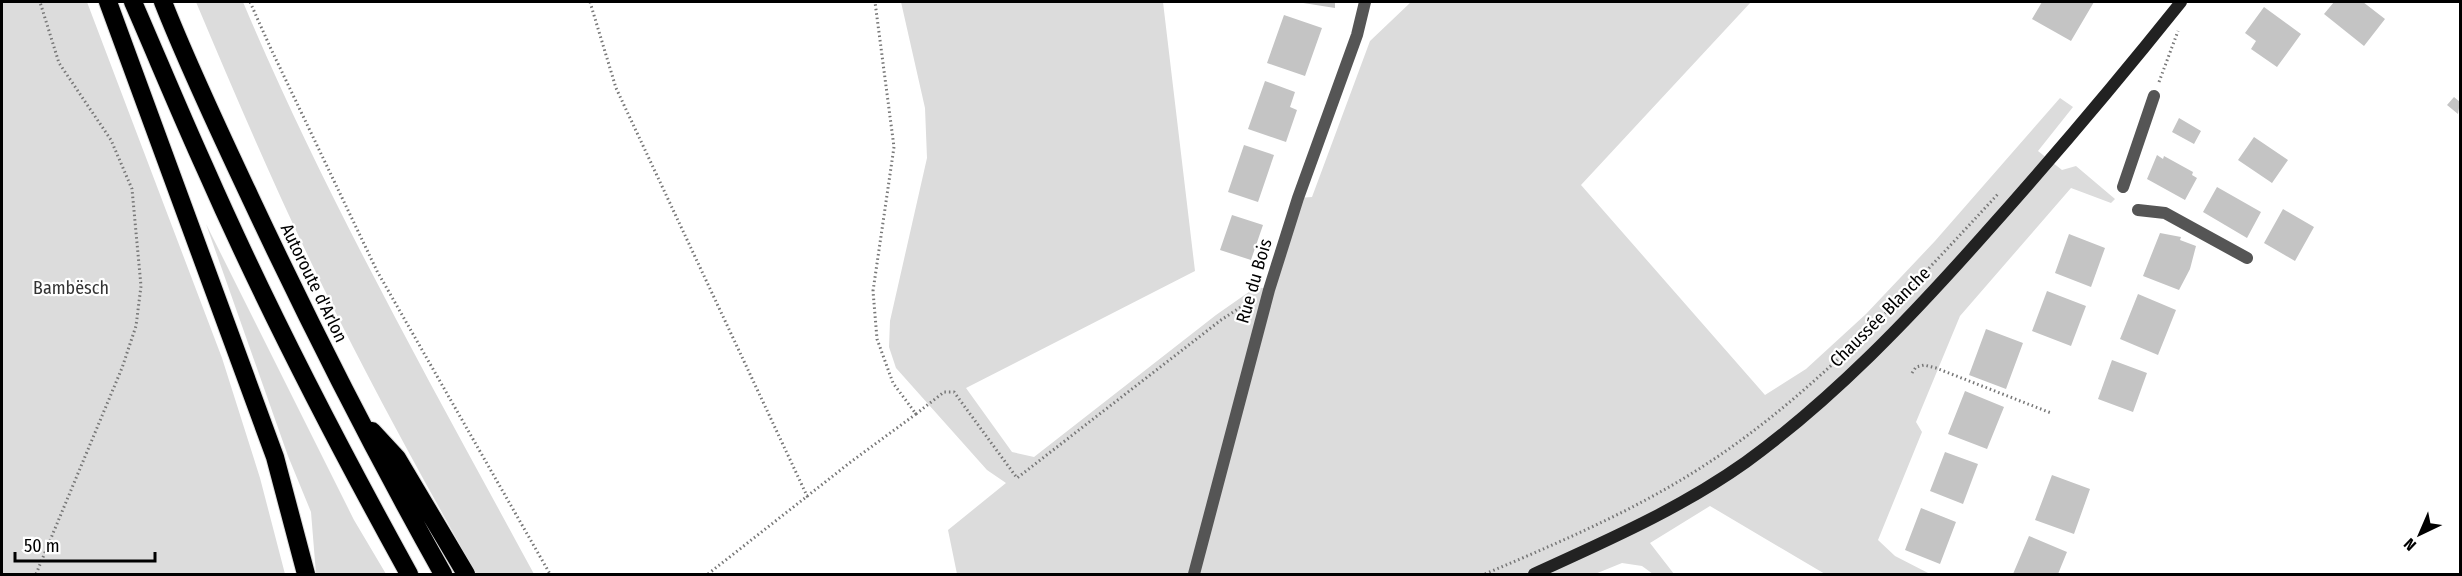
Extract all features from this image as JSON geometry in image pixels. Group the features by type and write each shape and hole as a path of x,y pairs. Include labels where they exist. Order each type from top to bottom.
{"highway":[{"path":"108,2 275,457 306,574"},
{"path":"133,2 206,170 272,310 321,410 409,574"},
{"name":"Autoroute d'Arlon","path":"163,2 256,210 354,412 442,574"},
{"path":"354,412 397,458 466,574"}],"main road":[{"name":"Chaussée Blanche","path":"1534,574 1638,526 1691,497 1746,461 1809,411 1877,348 1944,280 2073,135 2181,2"}],"street":[{"name":"Rue du Bois","path":"1194,574 1269,290 1298,198 1357,35 1365,2"},
{"path":"2123,187 2154,96"},
{"path":"2138,210 2165,213 2247,258"}],"path":[{"path":"36,574 122,368 136,326 141,286 132,189 111,140 59,63 40,2"},
{"path":"250,2 377,271 550,574"},
{"path":"590,2 616,88 808,498"},
{"path":"875,2 894,147 873,291 877,339 893,383 916,414"},
{"path":"2154,96 2180,26 2166,43"},
{"path":"1485,574 1603,523 1707,465 1776,412 1824,371 1874,324 1999,192"},
{"path":"708,574 944,392 954,392 1017,478 1221,320 1269,290"},
{"path":"1912,373 1916,367 1924,365 1936,368 2051,413"}],"green space":[{"name":"Bambësch","path":"2,2 87,2 222,358 260,478 285,574 2,574"},
{"path":"196,2 243,2 309,148 381,291 534,574 477,574 474,570 380,398 326,293 275,185"},
{"path":"901,2 1163,2 1195,271 966,388 1012,452 1034,457 1216,315 1256,287 1269,289 1298,198 1312,197 1370,41 1411,2 1751,2 1581,185 1765,395 1806,369 1866,314 1935,241 2060,98 2073,107 2038,151 2062,170 2076,166 2115,199 2111,203 2071,188 1960,316 1916,422 1922,432 1878,540 1895,556 1930,574 1825,574 1710,506 1650,543 1674,574 1653,574 1642,566 1622,563 1595,574 957,574 948,530 1006,483 987,470 896,368 889,347 890,321 927,158 925,108"},
{"path":"206,224 354,520 386,574 316,574 311,512 288,456"}],"building":[{"path":"1297,2 1335,2 1335,8"},
{"path":"2042,2 2094,2 2071,41 2032,19"},
{"path":"2334,2 2363,2 2385,19 2364,46 2324,14"},
{"path":"2264,7 2301,34 2277,67 2251,49 2256,41 2245,33"},
{"path":"1284,15 1322,28 1305,76 1267,63"},
{"path":"1265,81 1295,92 1290,107 1297,110 1286,142 1248,129"},
{"path":"2454,97 2460,102 2458,114 2447,105"},
{"path":"2179,118 2201,131 2194,144 2172,132"},
{"path":"2254,137 2288,160 2272,183 2238,160"},
{"path":"1244,145 1274,155 1258,202 1228,192"},
{"path":"2157,155 2163,159 2164,156 2193,172 2192,175 2197,178 2185,200 2147,179"},
{"path":"2217,187 2261,212 2247,238 2203,212"},
{"path":"2283,209 2314,227 2295,261 2264,243"},
{"path":"1232,215 1263,225 1251,260 1220,250"},
{"path":"2160,233 2181,237 2180,240 2196,246 2190,269 2179,290 2143,276"},
{"path":"2069,234 2105,248 2091,287 2055,273"},
{"path":"2047,291 2086,306 2071,346 2032,331"},
{"path":"2138,294 2176,310 2158,355 2120,339"},
{"path":"1986,329 2023,343 2006,389 1969,375"},
{"path":"2112,360 2147,373 2133,412 2098,399"},
{"path":"1965,391 2004,407 1987,449 1948,434"},
{"path":"1945,452 1978,464 1963,504 1930,491"},
{"path":"2052,475 2090,489 2074,534 2035,520"},
{"path":"1921,508 1956,522 1940,564 1905,550"},
{"path":"2029,536 2067,552 2058,574 2013,574"}]}
